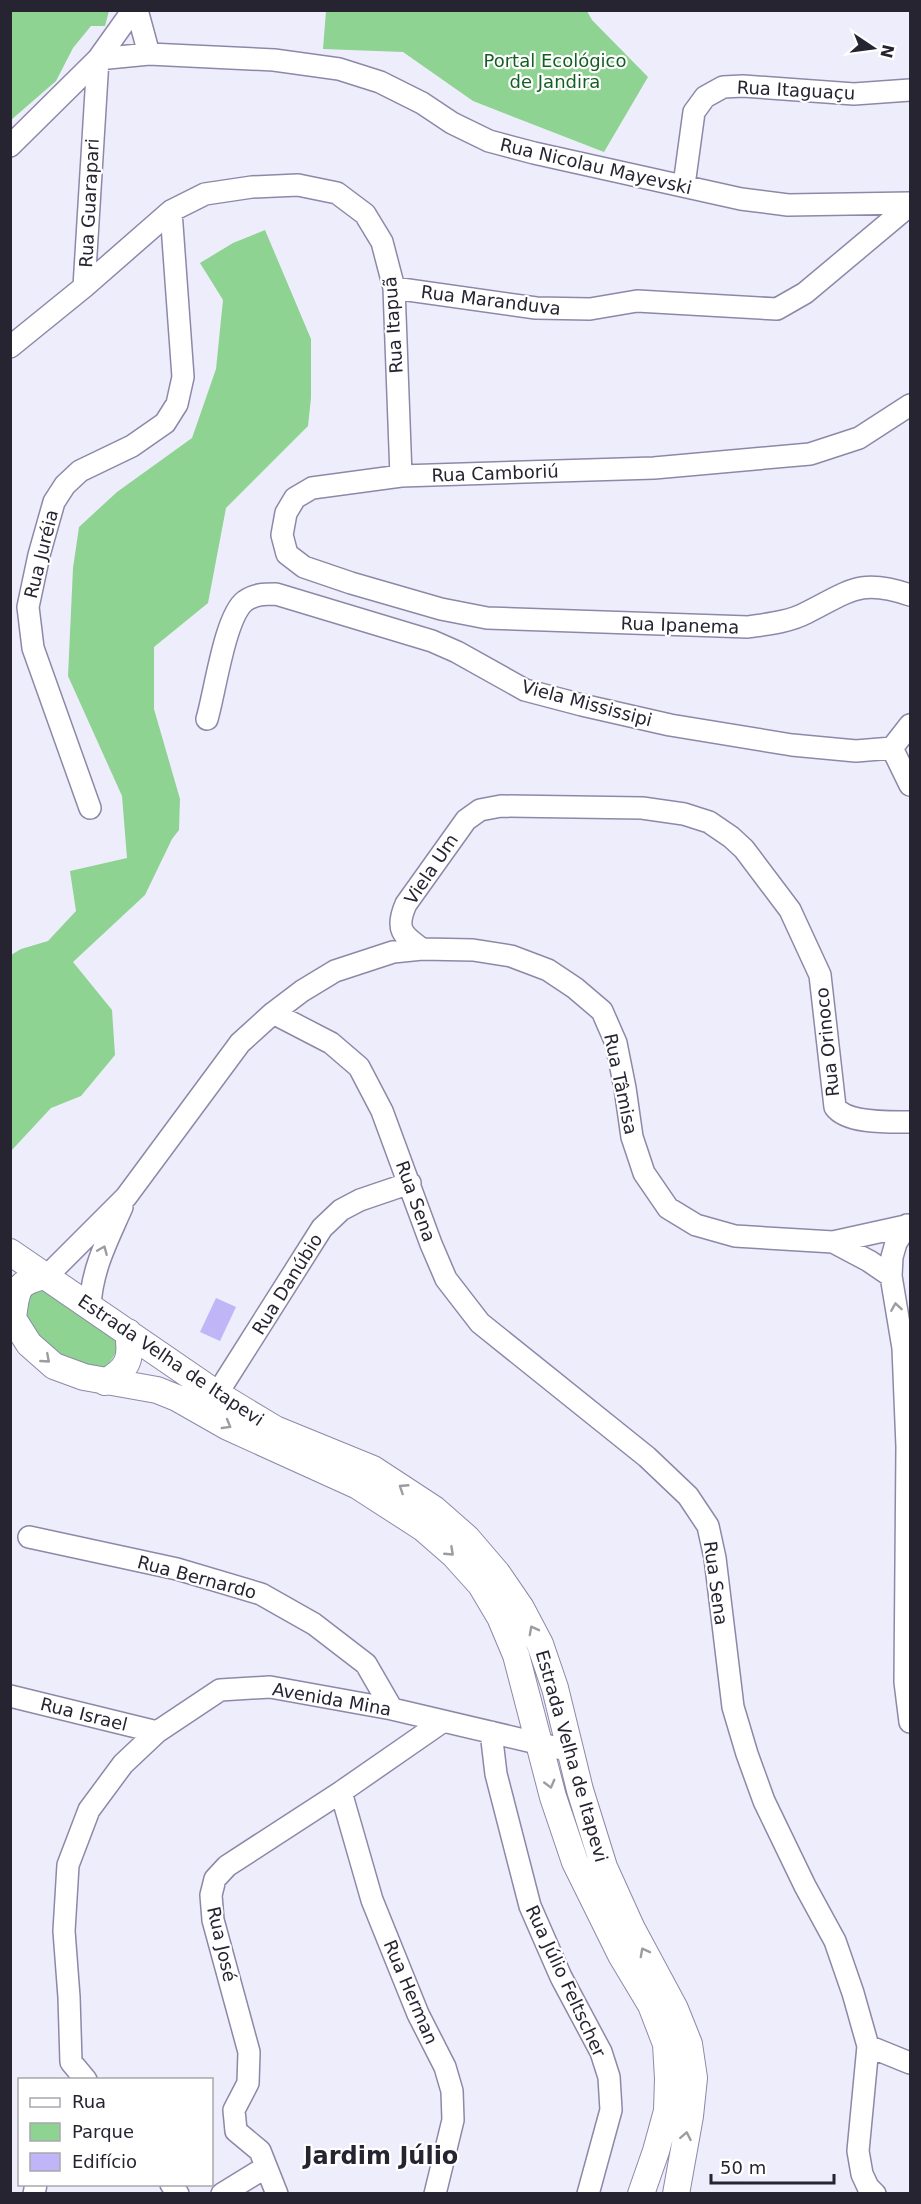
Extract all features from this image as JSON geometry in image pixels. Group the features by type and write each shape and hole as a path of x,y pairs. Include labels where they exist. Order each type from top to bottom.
{"main road":[{"name":"Estrada Velha de Itapevi","path":"10,1251 48,1275 217,1394 275,1429 373,1469 434,1509 467,1538 497,1573 521,1608 540,1644 555,1688 580,1790 604,1867 632,1929 675,2010 689,2044 693,2078 690,2116 676,2193"},
{"path":"12,1316 16,1294 20,1287 28,1280 48,1275"},
{"name":"Estrada Velha de Itapevi","path":"12,1316 29,1344 54,1366 105,1382 157,1390 177,1398 237,1431 358,1486 423,1528 454,1555 481,1585 500,1617 516,1655 553,1797 575,1862 621,1955 651,2005 666,2044 667,2111 641,2193"},
{"path":"105,1382 117,1376 128,1361 130,1345 128,1332"}],"street":[{"path":"135,10 149,54"},
{"path":"10,146 98,59 135,10"},
{"name":"Rua Nicolau Mayevski","path":"98,59 149,54 274,60 339,69 380,82 489,141 648,179 741,199 788,205 910,204"},
{"name":"Rua Guarapari","path":"10,347 84,287 98,59"},
{"name":"Rua Itaguaçu","path":"684,185 694,112 705,97 723,87 743,86 854,94 910,90"},
{"name":"Rua Itapuã","path":"84,287 171,211 205,194 252,187 298,185 338,193 364,214 382,242 394,288 401,476"},
{"name":"Rua Maranduva","path":"394,288 536,308 590,309 637,301 777,309 805,293 910,204"},
{"name":"Rua Juréia","path":"90,808 33,648 28,607 39,555 54,502 65,485 80,471 132,446 165,423 177,404 183,377 171,211"},
{"name":"Rua Camboriú","path":"441,609 304,567 287,554 282,535 286,513 295,498 312,488 401,476 654,468 810,454 859,438 910,405"},
{"name":"Rua Ipanema","path":"441,609 487,618 748,627 777,623 805,614 828,600 855,588 889,588 910,595"},
{"name":"Viela Mississipi","path":"207,719 232,618 243,603 256,594 276,594 432,641 457,652 525,690 582,705 670,725 792,745 856,751 892,748"},
{"path":"910,725 892,748 910,785"},
{"name":"Viela Um","path":"422,949 406,938 401,929 401,916 406,904 466,820 480,810 501,806"},
{"name":"Rua Orinoco","path":"501,806 642,808 692,816 709,822 731,837 744,849 790,910 820,975 835,1107 845,1116 910,1122"},
{"name":"Rua Tâmisa","path":"48,1275 126,1197 240,1043 273,1013 302,991 335,971 393,952 422,949 473,950 511,956 548,970 575,988 602,1011 616,1043 626,1088 632,1137 644,1173 668,1208 696,1225 735,1236 833,1242 908,1225"},
{"name":"Rua Sena","path":"273,1013 331,1043 359,1067 382,1111 446,1279 480,1323 647,1457 688,1496 708,1526 715,1558 733,1707 747,1754 764,1801 805,1886 835,1941 868,2046 858,2151 862,2174 868,2187 875,2193"},
{"name":"Rua Danúbio","path":"217,1394 322,1228 341,1210 360,1200 410,1183"},
{"name":"Rua Tâmisa","path":"90,1306 91,1283 126,1197"},
{"path":"908,1225 896,1243 892,1257 891,1276 903,1348 907,1447 905,1682 910,1722"},
{"path":"833,1242 869,1260 891,1276"},
{"name":"Rua Bernardo","path":"29,1537 177,1569 261,1594 314,1624 366,1664 392,1709"},
{"name":"Avenida Mina","path":"84,2078 69,2071 69,1997 64,1931 68,1865 89,1810 123,1764 157,1732 220,1690 270,1687 392,1709 571,1751"},
{"name":"Rua Israel","path":"10,1696 157,1732"},
{"name":"Rua José","path":"277,2193 260,2151 236,2131 234,2110 248,2083 249,2052 213,1920 211,1895 215,1879 227,1866 341,1792 442,1722"},
{"name":"Rua Júlio Feltscher","path":"491,1732 496,1774 530,1906 561,1977 601,2052 609,2077 610,2110 588,2193"},
{"name":"Rua Herman","path":"341,1792 372,1900 418,2013 445,2067 452,2091 453,2120 435,2193"},
{"path":"868,2046 910,2063"},
{"path":"222,2193 266,2167"}],"green space":[{"path":"11,10 109,11 105,26 91,26 73,48 56,81 11,120"},
{"name":"Portal Ecológico de Jandira","path":"326,11 587,11 592,20 648,77 604,152 473,101 403,52 323,49"},
{"path":"265,230 311,339 311,398 308,426 226,508 208,603 154,647 154,709 180,799 179,830 172,839 145,895 73,962 112,1010 115,1055 81,1096 51,1108 11,1151 11,955 21,949 48,941 76,911 70,871 127,858 122,796 68,676 73,568 79,527 117,492 192,438 216,369 223,300 200,263 233,243"},
{"path":"41,1285 112,1331 119,1346 108,1364 102,1368 85,1367 64,1359 37,1341 28,1327 21,1299"}],"building":[{"path":"216,1298 236,1307 220,1341 200,1332"}],"district":[{"name":"Jardim Júlio","path":"381,2156"}]}
